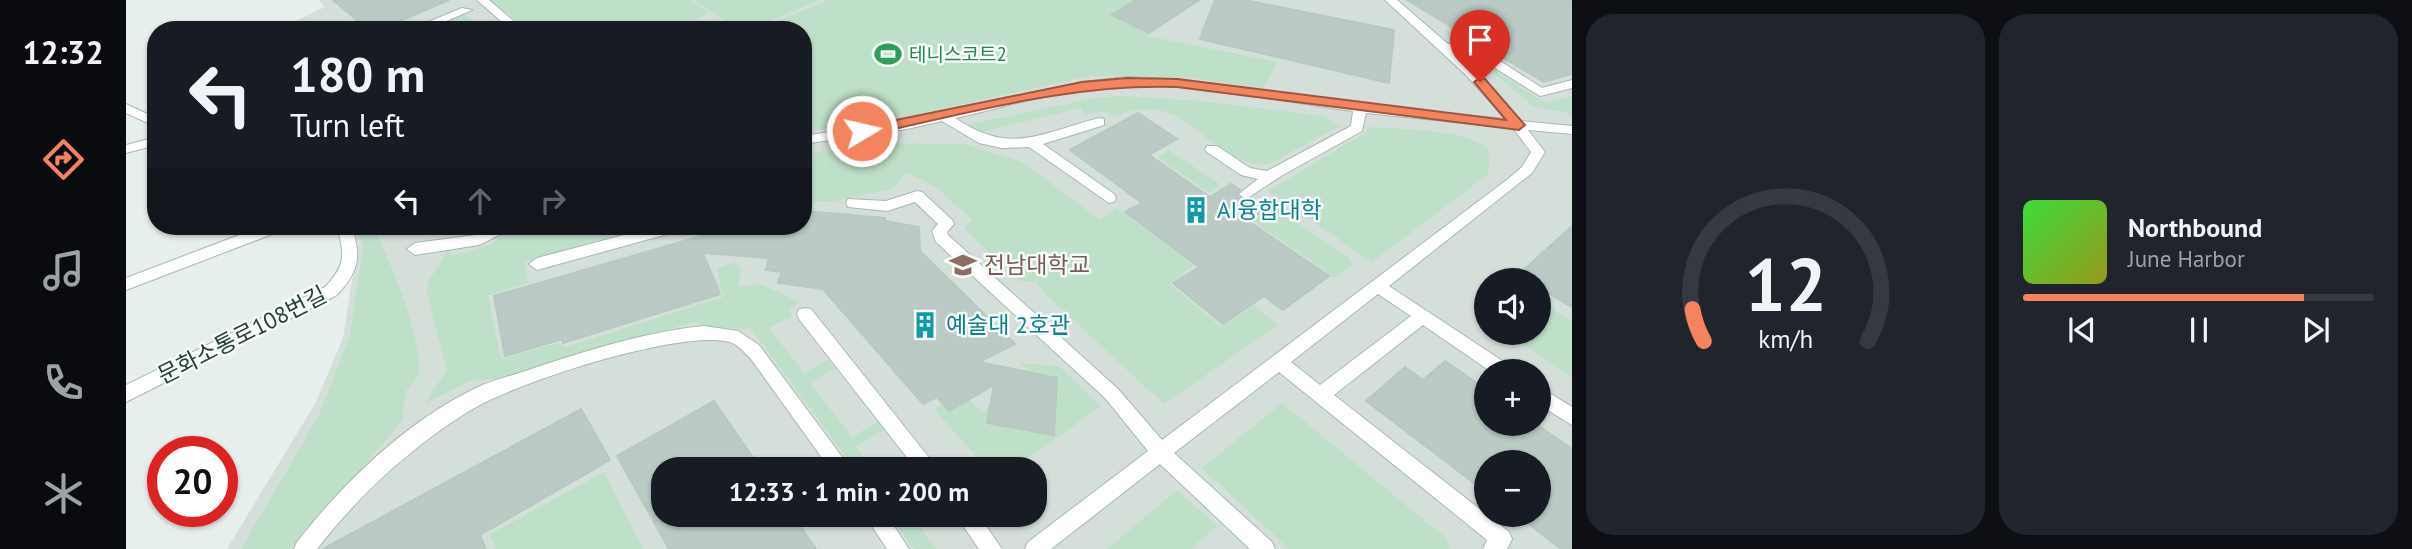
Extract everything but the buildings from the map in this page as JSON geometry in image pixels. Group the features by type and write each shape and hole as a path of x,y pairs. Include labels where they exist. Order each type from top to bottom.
{"lane":[{"path":"482,0 507,21"},
{"path":"1035,549 1527,170 1538,152 1519,125 1447,48 1390,0"},
{"path":"438,21 466,10"},
{"path":"1447,48 1470,47 1540,92 1572,84"},
{"path":"812,138 943,116 1082,86 1127,81 1232,89 1360,108 1572,130"},
{"path":"126,108 147,118"},
{"path":"1246,194 1357,128 1360,108"},
{"path":"943,116 964,132 1005,147 1099,122"},
{"path":"1030,141 1109,198"},
{"path":"126,149 147,143"},
{"path":"1212,149 1246,172 1269,176 1279,172"},
{"path":"853,203 887,206 917,196 947,224 939,231 941,238 1112,394 1161,453 1265,549"},
{"path":"126,284 254,235"},
{"name":"문화소통로108번길","path":"126,394 331,292 348,274 352,251 347,235"},
{"path":"415,248 479,240 488,235"},
{"path":"537,264 644,235"},
{"path":"1378,286 1486,359"},
{"path":"805,314 918,457"},
{"path":"1320,395 1423,316"},
{"path":"304,549 331,516 410,440 464,403 485,392 680,335 724,333 742,339 757,354 832,457"},
{"path":"1279,362 1502,539 1493,549"},
{"path":"1551,403 1572,417"},
{"path":"884,527 900,549"},
{"path":"975,527 992,549"}],"shaded area":[{"name":"전남대학교","path":"319,0 1572,0 1572,549 227,549 316,402 343,338 357,249 353,235 812,235 812,21 296,21 325,7"}],"green space":[{"path":"490,0 690,0 709,13 692,21 517,21"},
{"path":"694,0 819,0 769,21 726,21"},
{"path":"828,0 1136,0 1112,15 1149,33 1147,36 1278,62 1263,89 1199,79 1122,75 1086,77 895,119 812,131 812,21 778,21"},
{"path":"464,13 473,21 444,21"},
{"path":"1493,69 1546,103 1572,96 1572,114 1533,106 1490,70"},
{"path":"1123,96 1201,101 1323,116 1340,126 1267,165 1246,161 1228,152 1178,117 1159,110 1139,110 1115,117 1104,111 1086,115 1080,108 979,133 968,127 970,124 1095,98"},
{"path":"1369,127 1431,131 1464,137 1486,148 1490,161 1488,174 1372,262 1268,191 1363,134"},
{"path":"877,143 965,144 1024,163 1100,220 1117,208 1195,265 1169,283 1221,327 1253,305 1278,325 1164,404 1045,294 1035,281 1020,281 964,229 972,220 936,187 906,172 892,189 831,202 812,201 812,153"},
{"path":"1169,150 1221,185 1209,193 1157,157"},
{"path":"1270,209 1277,209 1350,259 1352,266 1334,277 1253,221"},
{"path":"359,235 377,235 403,297 414,334 420,373 406,391 402,421 291,549 241,549 318,417 349,339 363,248"},
{"path":"503,235 614,235 525,262 528,283 488,295 501,359 558,343 565,347 723,297 717,269 733,262 741,267 738,287 761,284 800,302 788,309 792,316 769,328 804,373 827,360 836,368 810,383 852,437 878,421 884,430 856,447 864,457 846,457 751,329 716,328 694,322 503,378 470,381 424,404 447,370 427,294 428,282 448,251 452,256 490,245"},
{"path":"1551,308 1572,321 1572,377 1551,363 1551,359 1545,359 1524,345 1551,345"},
{"path":"1020,363 1059,366 1101,406 1030,457 976,457 934,409 943,404 949,411 969,400 982,412 990,406 987,423 1054,435 1057,378 1030,372"},
{"path":"1282,403 1446,538 1450,549 1289,549 1202,468"},
{"path":"604,472 643,549 495,549 490,534"},
{"path":"1177,490 1217,526 1191,549 1107,549"},
{"path":"897,527 920,527 937,549 914,549"}],"place":[{"name":"테니스코트2","path":"888,54"},
{"name":"AI융합대학","path":"1196,210"},
{"name":"전남대학교","path":"963,265"},
{"name":"예술대 2호관","path":"925,325"}],"route":[{"path":"862,131 907,125 1082,86 1127,81 1232,89 1391,112 1519,125 1480,82"}]}
